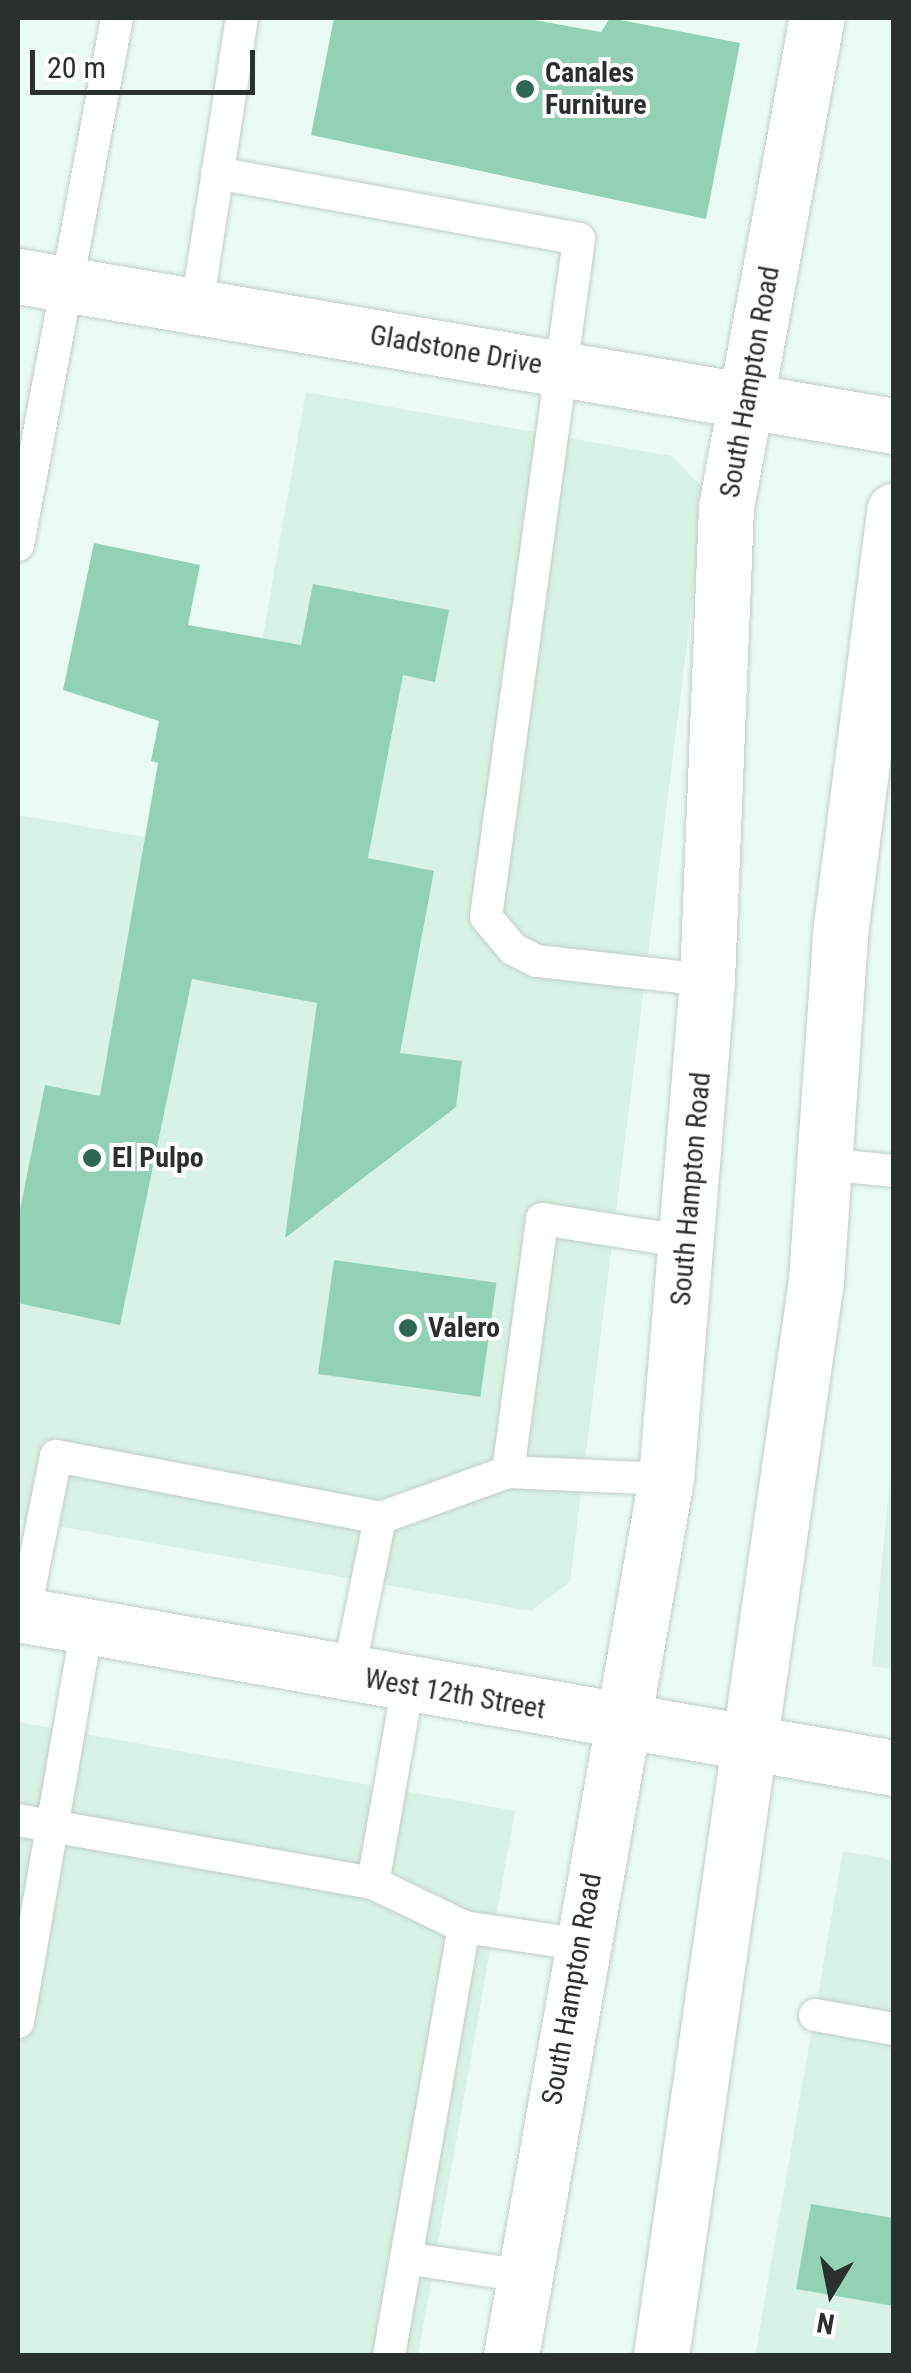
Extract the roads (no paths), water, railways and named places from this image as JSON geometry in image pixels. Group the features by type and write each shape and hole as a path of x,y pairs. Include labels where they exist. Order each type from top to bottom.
{"main road":[{"name":"South Hampton Road","path":"511,2356 578,1944 624,1722 666,1480 707,980 726,507 818,18"},
{"name":"Gladstone Drive","path":"42,280 746,396 894,426"},
{"path":"662,2356 754,1744 825,1164 841,926 894,510"},
{"name":"West 12th Street","path":"21,1615 408,1686 894,1768"}],"lane":[{"path":"18,545 42,280 117,18"},
{"path":"197,306 242,18"},
{"path":"217,173 579,240 486,917 513,949 538,961 707,980"},
{"path":"825,1164 894,1172"},
{"path":"508,1472 542,1219 688,1242"},
{"path":"21,1615 56,1456 380,1518 508,1472 666,1480"},
{"path":"348,1675 380,1518"},
{"path":"18,2022 87,1626"},
{"path":"373,1882 408,1686"},
{"path":"18,1820 373,1882 464,1926 578,1944"},
{"path":"389,2356 464,1926"},
{"path":"816,2015 894,2029"},
{"path":"406,2258 524,2276"}],"place":[{"name":"Canales Furniture","path":"525,89"},
{"name":"El Pulpo","path":"92,1158"},
{"name":"Valero","path":"408,1328"}]}
